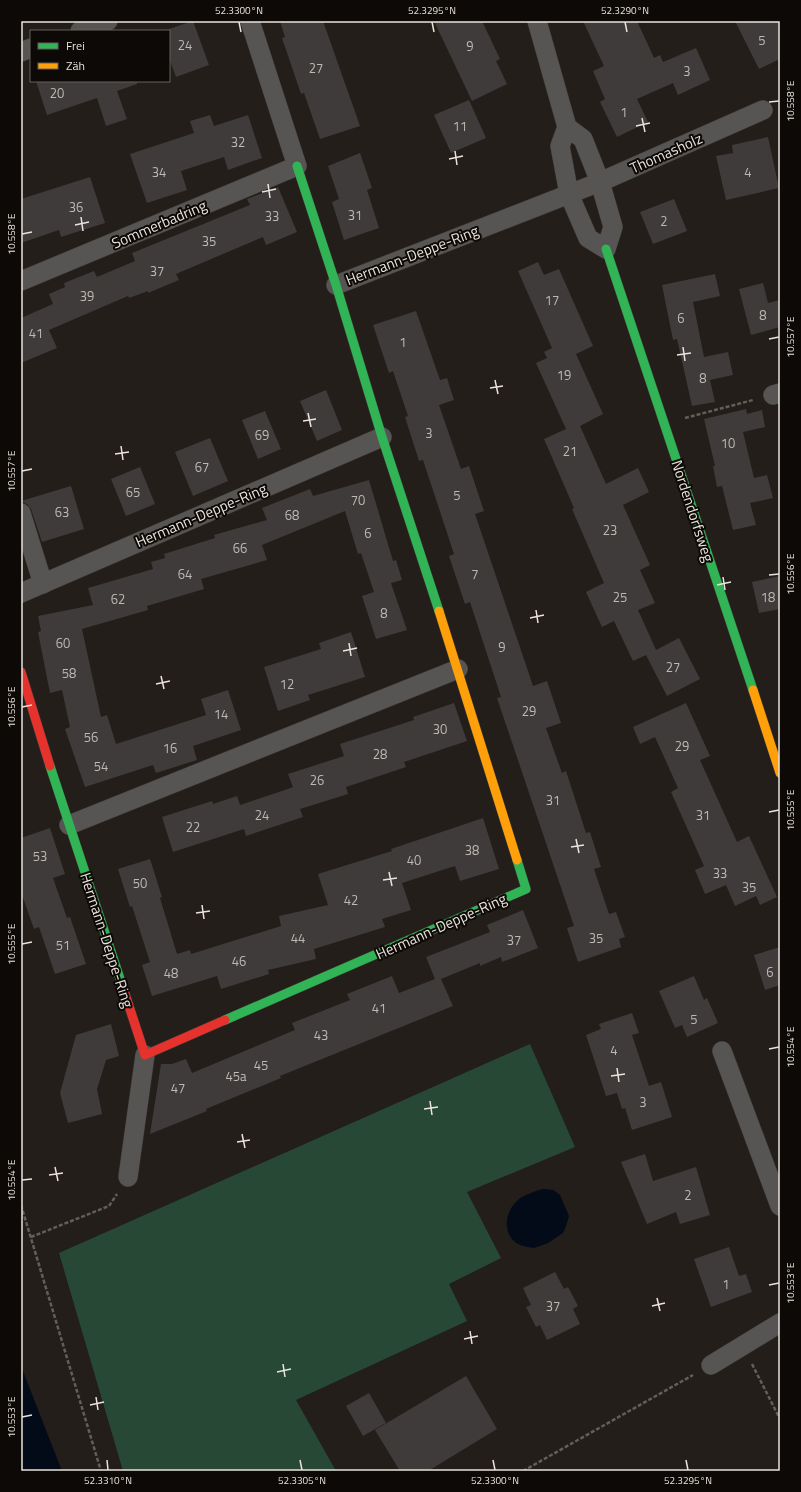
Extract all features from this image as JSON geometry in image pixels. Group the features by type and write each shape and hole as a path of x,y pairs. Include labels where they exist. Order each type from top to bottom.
{"street":[{"path":"83,30 108,21"},
{"path":"250,21 336,285"},
{"path":"537,21 567,127 560,146 569,194 588,238 606,249 613,228 600,182 583,139 567,127"},
{"name":"Thomasholz","path":"569,194 600,182 763,110"},
{"name":"Sommerbadring","path":"21,281 297,166"},
{"name":"Hermann-Deppe-Ring","path":"145,1055 526,889 458,669 382,437 336,285 569,194"},
{"name":"Nordendorfsweg","path":"606,249 780,772"},
{"name":"Hermann-Deppe-Ring","path":"21,593 382,437"},
{"path":"21,513 42,584"},
{"path":"69,825 458,669"},
{"name":"Hermann-Deppe-Ring","path":"21,672 69,825 145,1055 128,1177"},
{"path":"722,1051 780,1206"},
{"path":"711,1365 780,1323"}],"path":[{"path":"664,423 777,394"},
{"path":"31,1237 109,1206 128,1177"},
{"path":"21,1205 101,1471"},
{"path":"742,1346 780,1419"},
{"path":"523,1471 711,1365"}],"green space":[{"path":"530,1044 575,1147 467,1192 501,1258 449,1284 467,1321 296,1400 336,1471 123,1471 59,1253"}],"water":[{"path":"543,1189 553,1190 560,1195 569,1216 563,1233 548,1243 534,1248 526,1247 516,1243 510,1236 507,1226 508,1214 520,1198"},
{"path":"21,1366 62,1471 21,1471"}],"building":[{"path":"193,21 209,65 176,77 170,61 169,29"},
{"path":"280,21 323,21 360,126 320,139 304,93 301,94 282,38 285,37"},
{"path":"434,21 482,21 500,59 496,61 507,84 472,101"},
{"path":"583,21 637,21 654,58 660,55 663,62 696,48 710,80 678,95 673,83 637,99 648,122 617,137 600,102 605,99 593,71 604,66"},
{"path":"735,21 780,21 780,59 759,69"},
{"path":"36,82 137,82 137,84 117,91 127,119 106,126 97,98 47,115"},
{"path":"469,100 486,138 451,153 434,115"},
{"path":"210,115 214,126 248,115 262,158 228,170 224,157 181,171 187,190 147,203 130,154 194,133 190,121"},
{"path":"768,137 779,188 726,200 716,156 733,153 732,145"},
{"path":"360,153 372,188 367,190 379,228 344,240 332,202 339,199 328,166"},
{"path":"90,177 105,223 61,237 59,230 21,243 21,199"},
{"path":"278,187 297,232 266,245 263,237 176,274 179,280 148,293 148,291 129,298 128,296 49,330 57,348 21,363 21,318 53,304 49,294 65,287 64,283 94,271 97,277 135,261 132,253 250,205 247,199"},
{"path":"674,199 687,231 653,244 640,212"},
{"path":"538,262 544,275 559,269 593,346 576,354 603,414 580,426 606,484 638,468 649,492 623,505 650,565 640,570 655,603 638,610 656,650 679,638 700,679 667,696 646,655 633,661 614,621 602,627 586,592 604,583 544,439 566,429 536,363 547,358 544,352 552,348 518,271"},
{"path":"715,274 720,296 693,302 704,357 728,352 733,375 710,380 715,402 692,406 677,339 673,340 662,285"},
{"path":"763,283 768,303 780,300 780,327 751,335 739,289"},
{"path":"416,311 440,380 447,378 454,400 439,405 461,469 469,466 484,511 475,514 533,686 547,681 561,723 546,728 562,773 566,771 586,833 590,832 601,867 594,869 609,914 616,912 625,937 619,939 621,947 578,962 567,928 574,926 497,698 501,697 470,602 465,604 449,556 454,554 423,460 419,461 405,417 408,416 393,371 389,373 373,325"},
{"path":"326,390 342,430 317,441 300,401"},
{"path":"746,409 747,414 762,410 765,427 743,432 754,478 767,475 773,498 750,503 756,525 733,530 722,486 717,487 713,466 715,466 704,419"},
{"path":"265,411 281,449 258,459 242,420"},
{"path":"210,438 228,481 193,496 175,452"},
{"path":"140,467 155,504 126,516 111,479"},
{"path":"369,480 393,561 396,560 402,580 391,583 407,630 376,639 362,596 374,592 361,553 358,554 345,511 262,545 267,560 201,579 204,589 147,606 148,610 82,629 101,717 107,715 116,744 206,715 201,699 228,690 241,730 193,746 197,760 156,773 153,765 85,787 65,729 70,727 62,690 50,693 38,632 41,631 38,616 93,605 88,588 153,569 151,562 165,558 164,554 215,538 214,535 267,520 262,508 310,489 313,496"},
{"path":"71,486 84,529 42,542 31,509 28,505 21,501"},
{"path":"780,576 780,609 759,613 752,582"},
{"path":"351,632 365,677 308,695 310,700 278,711 264,667 321,649 319,643"},
{"path":"454,703 467,741 404,762 406,767 346,787 348,794 300,809 303,817 246,836 244,829 173,852 162,817 212,801 213,804 237,796 240,805 293,787 288,774 344,756 340,744 414,720 413,717"},
{"path":"686,703 710,756 700,760 737,842 749,836 777,897 760,905 756,896 735,906 726,885 705,894 695,870 704,866 671,792 678,788 655,737 640,744 633,727"},
{"path":"483,818 499,869 460,881 455,866 402,883 411,910 382,919 385,927 314,949 316,959 268,970 269,974 221,989 217,976 152,996 142,965 150,962 118,869 150,859 177,954 190,950 191,954 281,926 279,916 328,905 318,874 392,851 391,849"},
{"path":"50,828 65,874 53,878 67,918 70,917 86,964 55,974 39,927 34,929 21,892 21,838"},
{"path":"523,910 538,948 502,962 501,957 480,966 480,963 441,979 453,1006 280,1076 281,1078 206,1109 207,1111 150,1134 161,1064 172,1064 186,1059 192,1073 295,1030 292,1023 350,1000 347,994 392,976 399,993 435,979 426,957 490,932 487,925"},
{"path":"780,947 780,985 765,990 754,955"},
{"path":"694,976 704,1000 707,998 718,1023 687,1037 682,1025 675,1028 659,991"},
{"path":"632,1013 639,1033 632,1035 649,1086 661,1082 672,1117 632,1130 625,1108 622,1109 617,1093 606,1096 586,1035 601,1029 599,1024"},
{"path":"111,1024 119,1056 106,1060 97,1089 102,1114 68,1123 60,1093 76,1035"},
{"path":"645,1154 653,1181 696,1167 710,1215 680,1224 676,1212 647,1224 621,1162"},
{"path":"729,1247 739,1276 746,1274 752,1292 711,1307 694,1259"},
{"path":"555,1272 564,1289 568,1287 578,1306 573,1309 580,1324 547,1340 540,1325 536,1327 526,1307 531,1305 523,1288"},
{"path":"466,1376 497,1429 428,1471 400,1471 375,1430"},
{"path":"369,1393 386,1423 363,1436 346,1406"}],"traffic: fast":[{"path":"297,166 336,285 382,437 439,611"},
{"path":"606,249 753,690"},
{"path":"50,766 125,994"},
{"path":"225,1020 526,889 517,860"}],"traffic: slow":[{"path":"439,611 517,860"},
{"path":"753,690 780,773"}],"traffic: jam":[{"path":"21,672 50,766"},
{"path":"125,994 145,1055 225,1020"}]}
